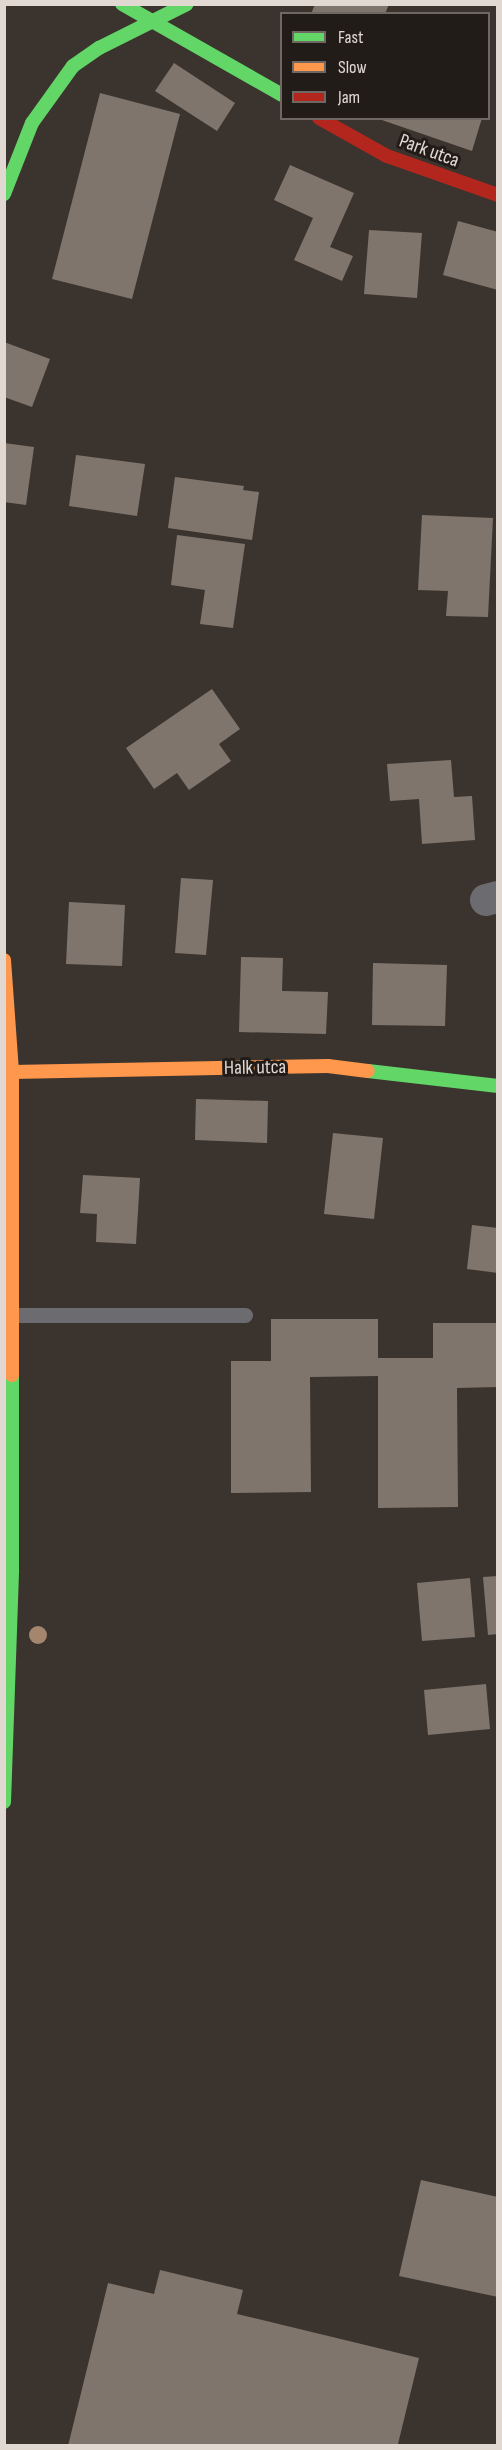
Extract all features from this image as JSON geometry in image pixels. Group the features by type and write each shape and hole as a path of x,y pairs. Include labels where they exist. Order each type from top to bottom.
{"street":[{"path":"122,4 280,94"},
{"path":"4,194 32,123 54,88 73,66 99,48 187,4"},
{"name":"Park utca","path":"323,120 387,156 498,195"},
{"path":"4,960 12,1072 12,1570 4,1802"},
{"name":"Halk utca","path":"12,1072 328,1066 498,1086"}],"lane":[{"path":"12,1315 244,1315"}],"building":[{"path":"315,4 389,4 386,12 312,12"},
{"path":"174,63 235,103 217,131 155,91"},
{"path":"100,93 180,114 132,299 52,279"},
{"path":"382,120 481,120 472,151"},
{"path":"290,165 354,193 330,247 353,256 342,281 294,260 313,218 274,200"},
{"path":"458,221 498,232 498,290 443,275"},
{"path":"369,230 422,233 417,298 364,294"},
{"path":"4,342 50,359 32,407 4,397"},
{"path":"4,443 34,447 26,505 4,502"},
{"path":"76,455 145,464 137,516 69,506"},
{"path":"175,477 244,486 243,490 259,492 252,540 168,528"},
{"path":"422,515 493,518 488,617 446,616 448,591 418,590"},
{"path":"177,535 245,544 233,628 200,624 205,590 171,585"},
{"path":"212,689 240,729 219,744 231,761 189,790 177,773 154,789 126,748"},
{"path":"451,760 454,797 472,796 475,840 422,844 419,799 390,801 387,764"},
{"path":"181,878 213,880 206,955 175,953"},
{"path":"69,902 125,905 122,966 66,964"},
{"path":"241,957 283,958 282,991 328,992 326,1034 239,1032"},
{"path":"373,963 447,965 445,1026 372,1025"},
{"path":"196,1099 268,1101 267,1143 195,1140"},
{"path":"333,1133 383,1138 374,1219 324,1214"},
{"path":"83,1175 140,1178 136,1244 96,1242 97,1214 80,1213"},
{"path":"472,1225 498,1228 498,1273 467,1269"},
{"path":"271,1319 378,1319 378,1358 433,1358 433,1323 498,1323 498,1387 457,1388 458,1507 378,1508 378,1376 310,1377 311,1492 231,1493 231,1361 271,1361"},
{"path":"498,1576 498,1634 488,1635 483,1577"},
{"path":"470,1578 475,1637 422,1641 417,1583"},
{"path":"486,1684 490,1729 428,1735 424,1690"},
{"path":"421,2180 498,2197 498,2297 399,2276"},
{"path":"160,2270 243,2290 237,2314 419,2358 398,2444 402,2446 68,2446 108,2283 154,2294"}],"traffic: fast":[{"path":"122,4 280,94"},
{"path":"4,194 32,123 73,66 99,48 187,4"},
{"path":"368,1071 498,1086"},
{"path":"4,1802 12,1570 12,1375"}],"traffic: slow":[{"path":"4,960 12,1072 12,1375"},
{"path":"12,1072 328,1066 368,1071"}],"traffic: jam":[{"path":"323,120 387,156 498,195"}]}
